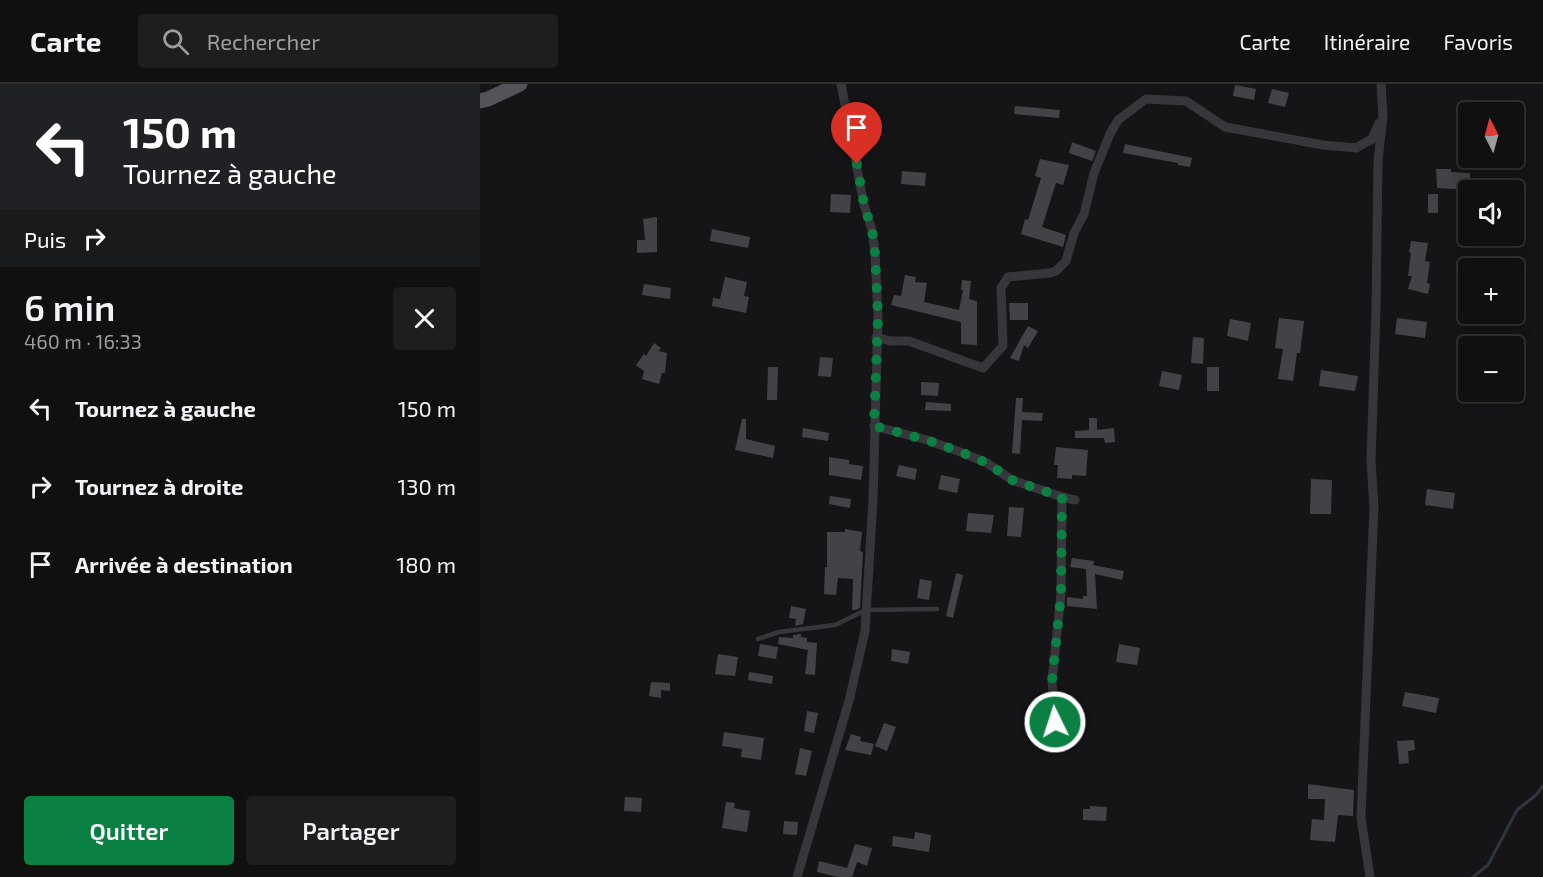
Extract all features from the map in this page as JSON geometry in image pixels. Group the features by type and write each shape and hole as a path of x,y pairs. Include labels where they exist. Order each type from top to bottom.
{"main road":[{"path":"480,101 520,84"}],"street":[{"path":"797,877 849,701 865,631 873,500 878,316 874,240 864,205 841,84"},
{"path":"1370,877 1361,818 1374,507 1371,461 1378,161 1383,115 1381,84"},
{"path":"876,337 890,341 909,341 982,368 1003,346 1001,288 1008,277 1056,271 1066,261 1074,233 1084,214 1094,173 1110,134 1118,120 1146,99 1186,101 1225,127 1323,145 1356,148 1372,139 1383,115"},
{"path":"874,426 927,440 963,453 987,463 1012,480 1076,500"},
{"path":"1055,722 1052,681 1061,594 1062,497"}],"lane":[{"path":"758,639 779,632 835,625 866,610 938,609"}],"building":[{"path":"1235,85 1256,89 1254,100 1233,96"},
{"path":"1272,89 1289,93 1285,107 1268,103"},
{"path":"1015,106 1060,110 1059,118 1014,114"},
{"path":"1072,142 1096,151 1092,161 1069,153"},
{"path":"1125,144 1192,158 1190,167 1123,153"},
{"path":"1040,159 1069,165 1063,185 1056,183 1042,227 1066,235 1063,247 1021,234 1025,219 1028,220 1041,178 1035,176"},
{"path":"1436,169 1470,173 1470,180 1458,180 1458,189 1437,188"},
{"path":"902,171 926,173 925,186 901,184"},
{"path":"831,194 851,195 850,213 830,212"},
{"path":"1428,194 1438,194 1438,213 1428,213"},
{"path":"657,217 657,252 637,253 637,240 645,240 643,219"},
{"path":"712,229 750,237 748,248 710,241"},
{"path":"1411,241 1428,243 1425,261 1430,262 1428,294 1408,289 1412,276 1408,276"},
{"path":"905,275 916,277 915,282 927,283 924,302 959,310 963,290 961,290 962,280 971,281 969,299 977,301 977,345 961,344 961,322 891,305 894,295 901,296"},
{"path":"725,277 747,282 744,296 749,297 746,313 712,306 713,298 720,299"},
{"path":"644,284 671,288 670,299 642,295"},
{"path":"1009,303 1028,303 1028,320 1010,320"},
{"path":"1279,318 1304,321 1300,353 1297,353 1293,381 1278,379 1283,349 1275,348"},
{"path":"1397,318 1427,322 1425,338 1395,334"},
{"path":"1230,319 1251,323 1248,341 1227,336"},
{"path":"1028,326 1038,331 1028,348 1024,345 1019,361 1010,358"},
{"path":"1193,337 1204,338 1203,364 1191,363"},
{"path":"654,343 661,348 658,351 667,353 665,373 662,373 659,384 642,379 644,371 636,365 644,354 646,356"},
{"path":"820,357 833,358 831,377 818,376"},
{"path":"768,367 778,367 777,400 767,400"},
{"path":"1207,367 1219,367 1219,391 1207,391"},
{"path":"1321,370 1358,376 1355,391 1319,386"},
{"path":"1162,371 1182,375 1179,390 1159,386"},
{"path":"921,382 939,383 938,396 921,395"},
{"path":"1016,398 1023,398 1022,412 1043,413 1042,421 1022,420 1020,454 1012,453"},
{"path":"926,402 951,404 951,411 925,410"},
{"path":"1089,418 1097,418 1097,430 1114,428 1115,442 1105,443 1104,438 1075,438 1075,431 1089,430"},
{"path":"742,419 746,419 746,439 775,446 773,458 735,450"},
{"path":"803,428 829,433 828,441 802,437"},
{"path":"1056,447 1088,450 1086,476 1072,475 1072,479 1057,478 1058,465 1054,465"},
{"path":"829,457 849,460 849,464 863,466 861,480 829,475"},
{"path":"899,465 917,469 915,480 896,476"},
{"path":"941,475 960,479 957,493 938,489"},
{"path":"1311,479 1332,480 1331,514 1310,514"},
{"path":"1427,489 1455,493 1453,509 1425,505"},
{"path":"830,496 851,499 850,508 829,504"},
{"path":"1009,507 1024,508 1021,537 1007,536"},
{"path":"968,513 994,515 991,533 966,531"},
{"path":"845,529 862,532 860,608 856,610 852,610 853,579 838,578 836,595 824,594 827,532 845,532"},
{"path":"1072,558 1094,561 1093,565 1124,571 1122,580 1095,574 1097,609 1067,606 1067,597 1083,599 1083,596 1087,596 1086,569 1070,567"},
{"path":"956,573 963,575 953,618 946,616"},
{"path":"920,579 932,581 929,600 917,598"},
{"path":"791,606 806,609 803,624 795,626 796,619 789,618"},
{"path":"801,634 801,637 807,638 807,642 817,643 815,675 805,674 808,650 778,644 779,637 793,638 793,635"},
{"path":"760,644 778,647 776,659 758,656"},
{"path":"1119,644 1140,648 1137,665 1116,662"},
{"path":"892,649 910,652 908,664 891,661"},
{"path":"718,654 738,657 735,676 715,674"},
{"path":"749,672 773,676 772,684 748,680"},
{"path":"651,682 670,683 670,691 661,690 661,698 649,696"},
{"path":"1405,692 1439,698 1436,713 1402,706"},
{"path":"807,711 818,713 814,733 804,731"},
{"path":"884,723 896,727 887,751 875,746"},
{"path":"724,732 764,738 761,760 741,757 742,749 722,746"},
{"path":"851,734 861,737 860,741 874,744 871,755 845,750"},
{"path":"1414,740 1415,750 1408,751 1409,763 1399,764 1397,741"},
{"path":"800,748 812,751 806,776 795,774"},
{"path":"1308,784 1354,790 1353,816 1338,815 1335,842 1310,840 1312,819 1324,820 1325,799 1308,799"},
{"path":"625,797 642,798 641,812 624,811"},
{"path":"726,802 735,803 734,808 750,811 747,832 722,828"},
{"path":"1090,806 1107,807 1106,821 1083,820 1083,809 1090,809"},
{"path":"784,821 798,822 797,835 783,834"},
{"path":"915,832 931,835 929,852 892,846 893,836 914,839"},
{"path":"855,844 872,848 867,866 857,862 852,877 838,877 817,872 819,861 847,868"}],"waterway":[{"path":"1473,877 1488,865 1517,810 1536,795 1543,786"}],"route":[{"path":"857,164 875,253 878,316 874,426 927,440 963,453 987,463 1012,480 1062,497 1061,594 1052,681 1055,722"}]}
